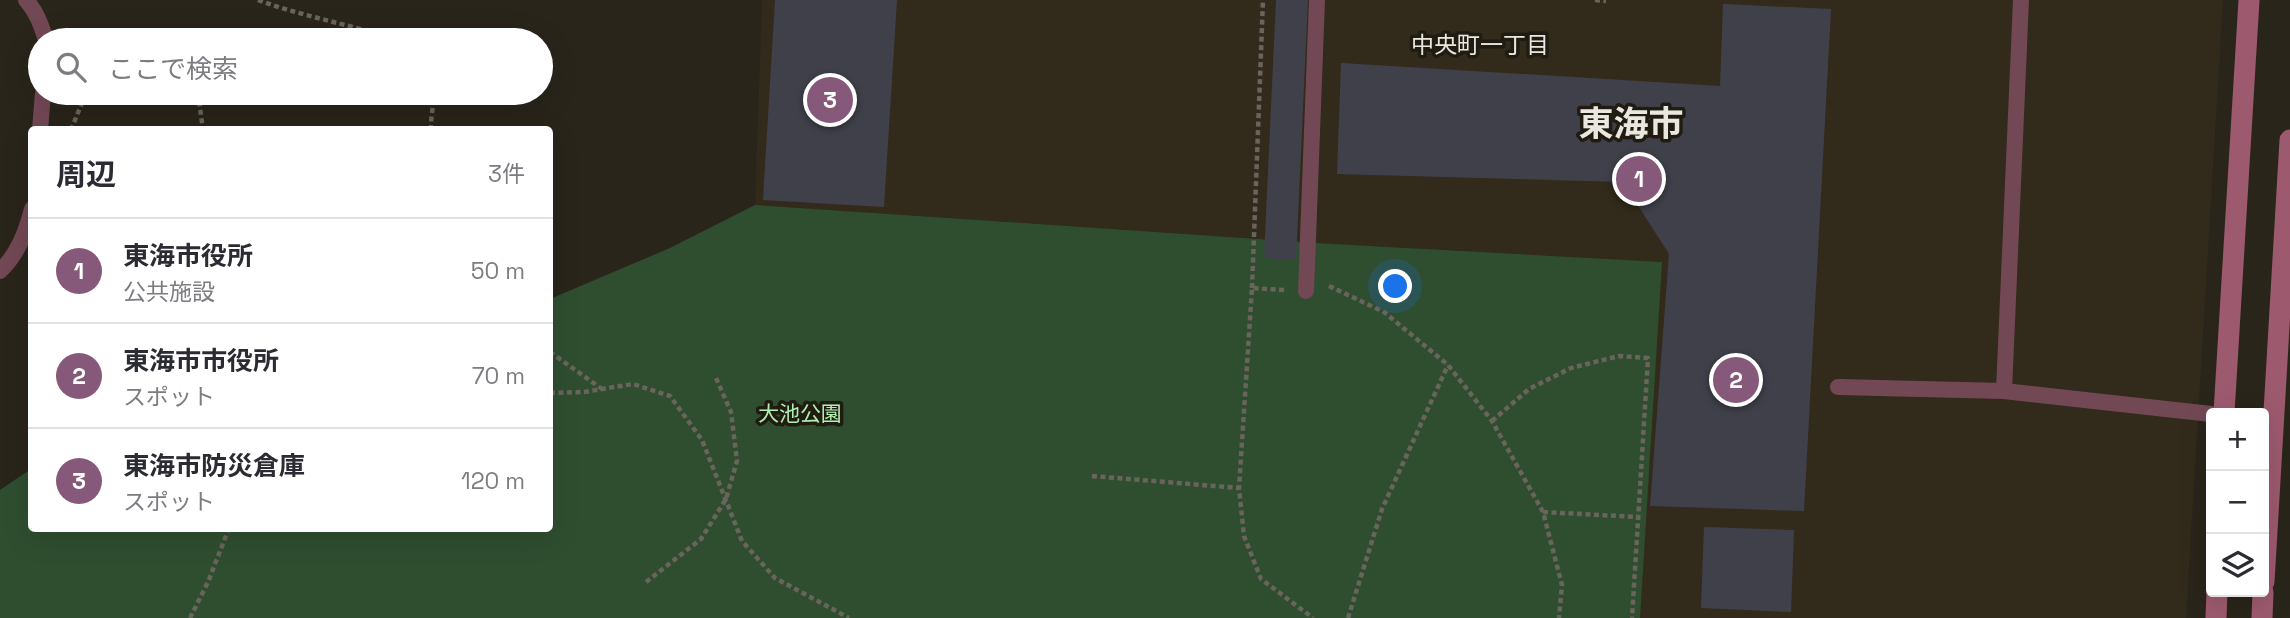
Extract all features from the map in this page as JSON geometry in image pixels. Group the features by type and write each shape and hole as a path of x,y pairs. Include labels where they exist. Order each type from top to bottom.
{"street":[{"path":"2224,408 2249,0"},
{"path":"2268,534 2290,140"},
{"path":"2216,618 2217,597"},
{"path":"2262,618 2263,597"}],"lane":[{"path":"26,0 42,28"},
{"path":"1306,283 1317,0"},
{"path":"2004,391 2021,0"},
{"path":"40,126 42,105"},
{"path":"0,271 10,262 28,224"},
{"path":"1838,387 2004,391 2206,413"}],"path":[{"path":"258,0 297,14 359,28"},
{"path":"1263,0 1252,288 1239,488 1244,536 1261,579 1313,618"},
{"path":"1595,0 1606,1"},
{"path":"73,126 81,105"},
{"path":"200,105 202,126"},
{"path":"430,126 434,105"},
{"path":"1252,288 1306,283 1384,312 1448,365 1492,421 1543,512 1562,585 1559,618"},
{"path":"553,354 603,389"},
{"path":"1492,421 1529,389 1572,368 1619,356 1648,358 1632,618"},
{"path":"1348,618 1382,509 1448,365"},
{"path":"646,582 701,538 726,499 737,461 731,412 716,378"},
{"path":"553,393 584,392 633,384 670,396 702,440 742,541 775,578 849,618"},
{"path":"1092,476 1239,488"},
{"path":"1543,512 1638,517"},
{"path":"190,618 208,582 227,532"}],"shaded area":[{"path":"762,0 2223,0 2186,618 1640,618 1661,262 1333,244 755,205"}],"green space":[{"name":"大池公園","path":"755,205 1333,244 1662,262 1640,618 0,618 0,490 28,471 28,532 553,532 553,298 670,248"}],"building":[{"path":"775,0 897,0 884,207 763,200"},
{"path":"1276,0 1308,0 1296,260 1264,258"},
{"path":"1723,4 1831,9 1804,511 1650,506 1669,254 1623,182 1337,174 1341,63 1720,86"},
{"path":"1704,527 1794,530 1791,612 1701,608"}],"place":[{"name":"東海市防災倉庫","path":"830,100"},
{"name":"東海市役所","path":"1639,179"},
{"name":"東海市市役所","path":"1736,380"}],"district":[{"name":"中央町一丁目","path":"1480,45"},
{"name":"東海市","path":"1631,124"}]}
